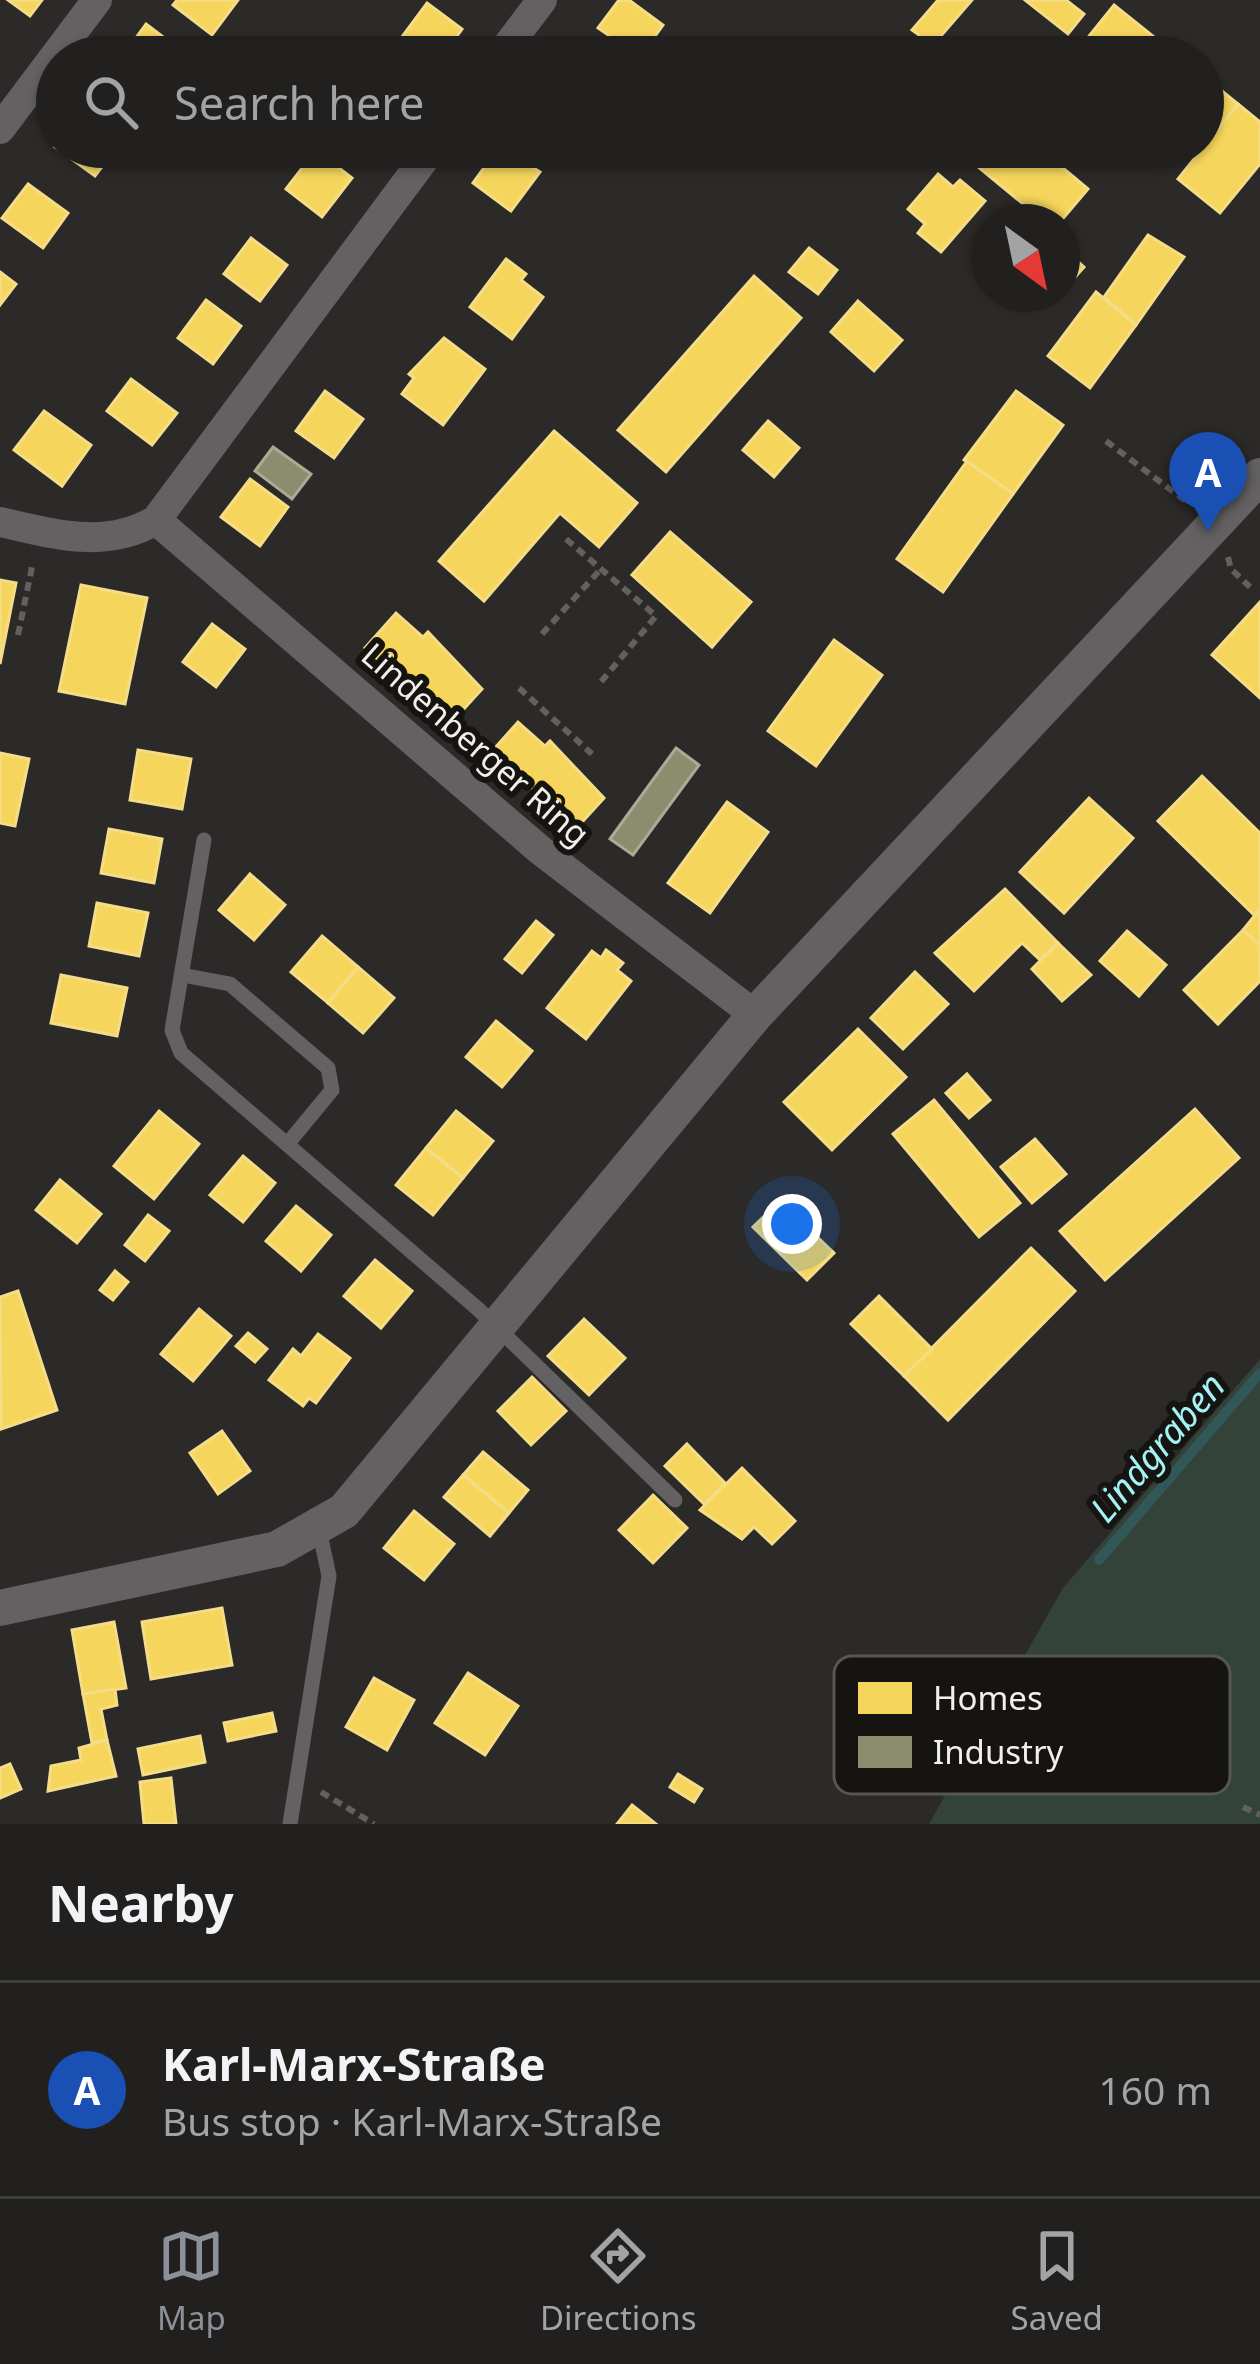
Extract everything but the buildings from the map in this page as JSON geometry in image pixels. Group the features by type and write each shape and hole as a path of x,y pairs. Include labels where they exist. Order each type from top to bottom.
{"street":[{"path":"70,36 97,0"},
{"path":"515,36 542,0"},
{"path":"0,129 36,81"},
{"path":"0,522 105,540 130,536 156,520 417,168"},
{"path":"0,1608 246,1558 319,1529 344,1511 755,1015 1260,476"},
{"name":"Lindenberger Ring","path":"156,520 540,850 755,1015"}],"lane":[{"path":"204,840 172,1030 181,1053 496,1326 675,1500"},
{"path":"182,975 230,983 328,1068 332,1090 289,1142"},
{"path":"290,1824 328,1576 319,1529"}],"path":[{"path":"17,635 40,531"},
{"path":"566,539 656,616 600,683"},
{"path":"542,634 601,569"},
{"path":"519,688 592,754"},
{"path":"296,1777 374,1824"},
{"path":"1243,1807 1260,1816"}],"green space":[{"path":"1260,1359 1260,1824 929,1824 946,1794 1230,1794 1230,1656 1024,1656 1063,1588"}],"waterway":[{"name":"Lindgraben","path":"1099,1560 1260,1373"}],"place":[{"name":"Karl-Marx-Straße","path":"1208,531"}]}
